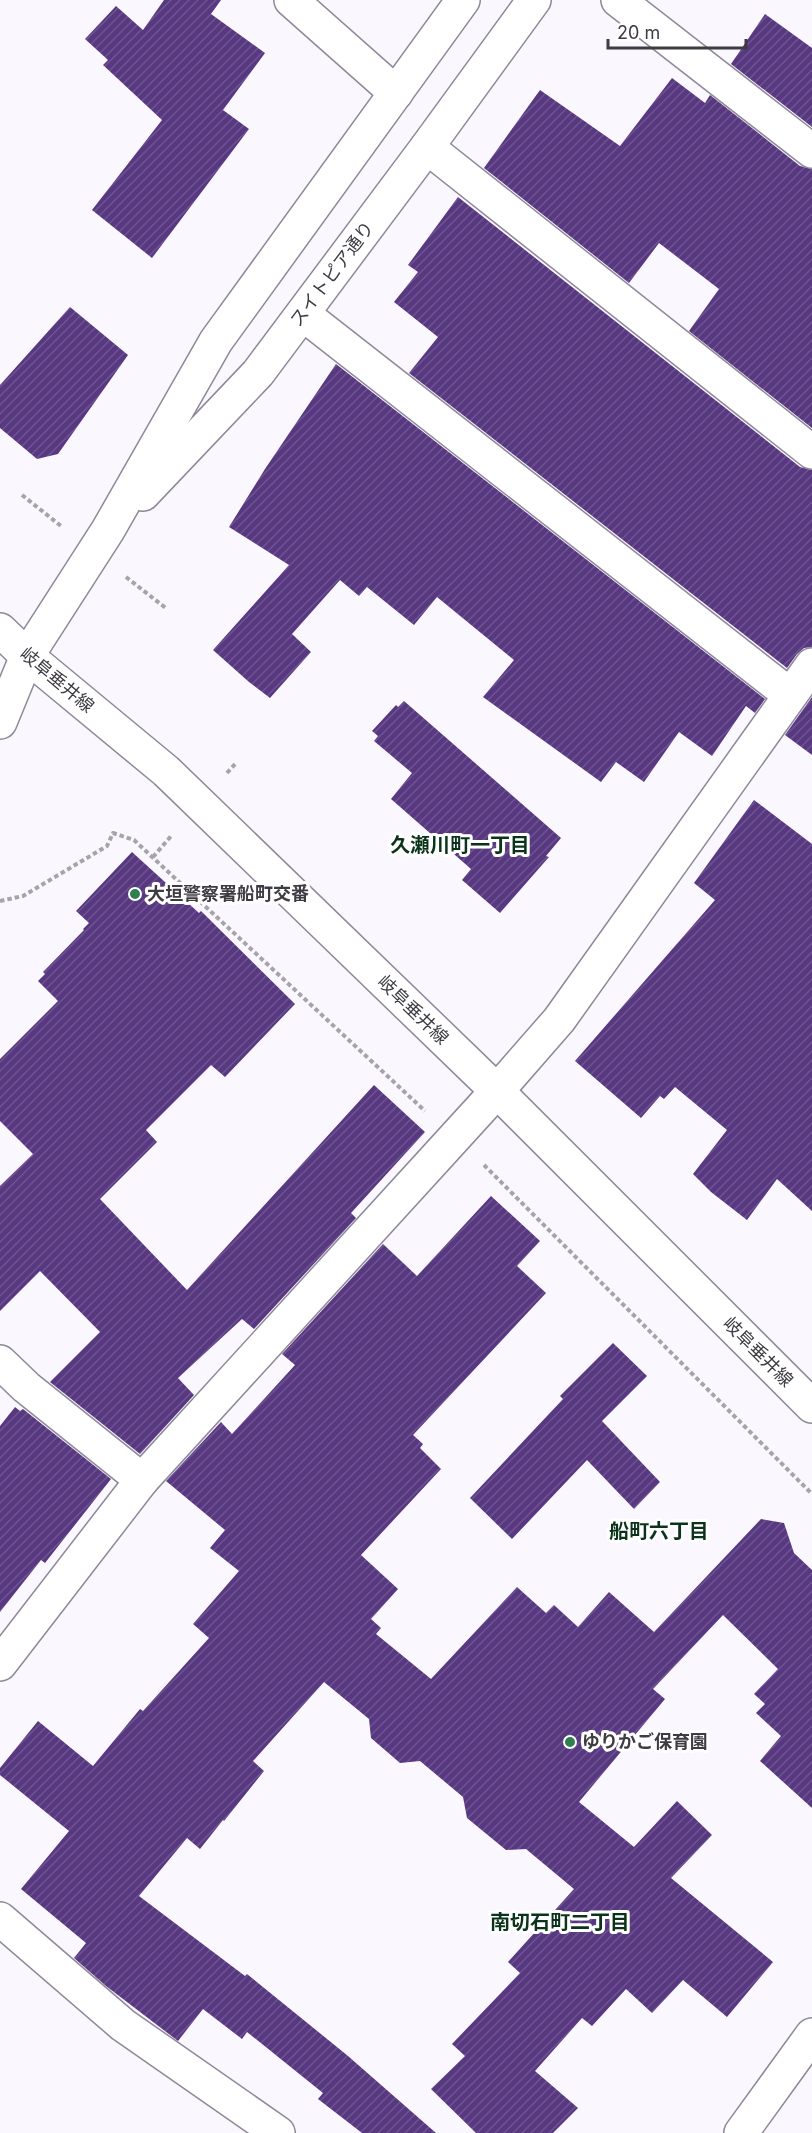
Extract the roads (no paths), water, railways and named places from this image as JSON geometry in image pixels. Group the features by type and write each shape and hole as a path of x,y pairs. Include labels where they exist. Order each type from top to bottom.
{"street":[{"path":"291,0 396,93"},
{"name":"スイトピア通り","path":"0,722 27,656 108,530 216,340 463,0"},
{"name":"スイトピア通り","path":"108,530 258,373 534,0"},
{"path":"618,0 812,151"},
{"path":"427,147 812,452"},
{"path":"303,314 790,695"},
{"name":"岐阜垂井線","path":"0,630 27,656 166,771 497,1091 812,1406"},
{"path":"0,1664 142,1480 559,1020 812,665"},
{"path":"0,1362 26,1387 142,1480"},
{"path":"0,1919 123,2025 278,2133"},
{"path":"741,2133 812,2035"}],"place":[{"name":"大垣警察署船町交番","path":"135,894"},
{"name":"ゆりかご保育園","path":"570,1742"}],"district":[{"name":"久瀬川町一丁目","path":"460,845"},
{"name":"船町六丁目","path":"659,1531"},
{"name":"南切石町二丁目","path":"560,1922"}]}
